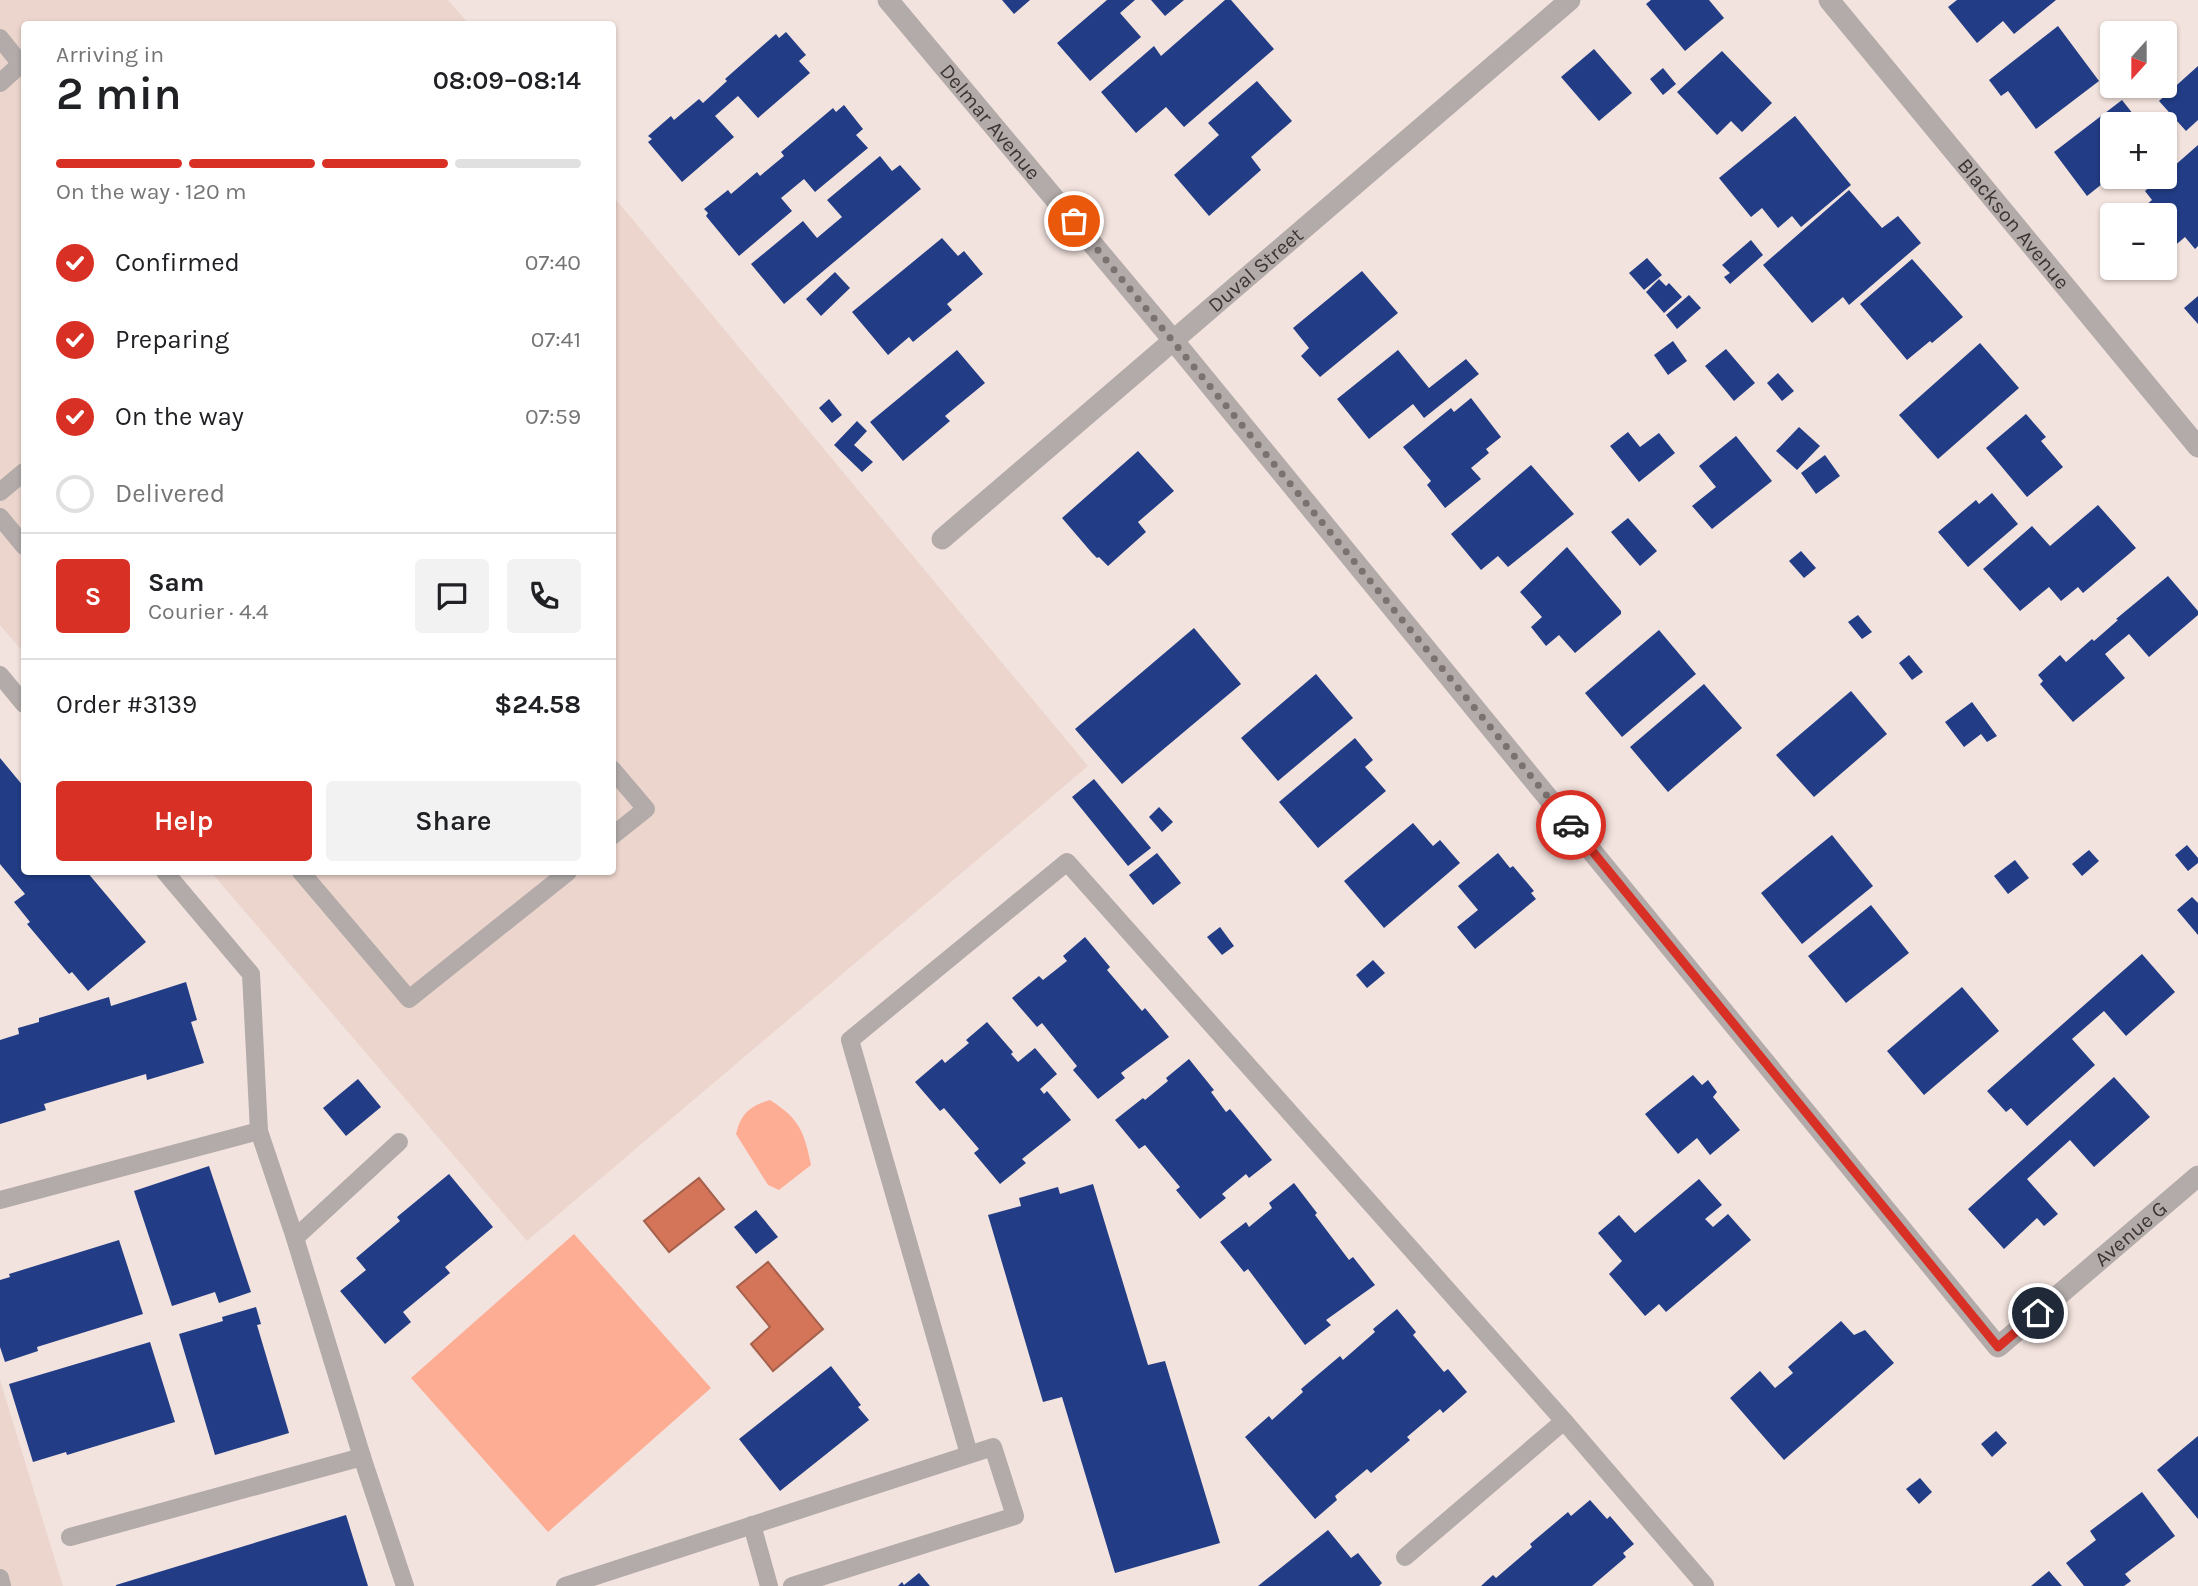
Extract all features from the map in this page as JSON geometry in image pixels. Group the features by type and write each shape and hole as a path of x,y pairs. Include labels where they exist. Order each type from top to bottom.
{"street":[{"name":"Delmar Avenue","path":"888,0 1173,340 1998,1347"},
{"name":"Duval Street","path":"942,539 1570,0"},
{"name":"Blackson Avenue","path":"1829,0 2198,447"},
{"name":"Avenue G","path":"1998,1347 2198,1177"}],"lane":[{"path":"0,38 21,64"},
{"path":"0,83 21,67"},
{"path":"0,492 21,474"},
{"path":"0,517 21,542"},
{"path":"0,675 21,700"},
{"path":"616,774 646,809 616,833"},
{"path":"969,1454 850,1040 1067,862 1564,1421 1704,1586"},
{"path":"168,875 251,974 259,1131 405,1586"},
{"path":"304,875 409,999 564,875"},
{"path":"0,1200 259,1131"},
{"path":"295,1238 399,1142"},
{"path":"1405,1557 1564,1421"},
{"path":"565,1586 993,1447 1014,1516 792,1586"},
{"path":"70,1537 362,1457"},
{"path":"752,1525 769,1586"},
{"path":"0,1578 2,1586"}],"shaded area":[{"path":"0,0 448,0 466,21 21,21 21,650 0,625"},
{"path":"616,200 1088,766 527,1241 214,875 616,875"},
{"path":"770,1100 799,1127 811,1165 779,1190 768,1185 736,1134 747,1111"},
{"path":"699,1178 724,1209 669,1252 644,1221"},
{"path":"574,1234 711,1388 548,1532 411,1378"},
{"path":"768,1262 823,1329 773,1371 751,1344 770,1327 737,1287"},
{"path":"0,1380 63,1586 0,1586"}],"building":[{"path":"1002,0 1030,0 1014,14"},
{"path":"1107,0 1135,0 1120,13 1141,37 1090,81 1057,43"},
{"path":"1151,0 1184,0 1165,16"},
{"path":"1225,0 1231,0 1274,49 1184,127 1166,107 1136,133 1101,92 1154,46 1161,56"},
{"path":"1651,0 1709,0 1724,18 1685,51 1646,4"},
{"path":"1957,0 2056,0 2014,34 2003,21 1977,43 1948,7"},
{"path":"2058,26 2099,81 2036,129 2008,91 2001,96 1989,80"},
{"path":"786,32 806,55 799,61 810,73 758,118 738,96 715,116 734,137 682,182 648,142 652,139 648,136 671,116 674,120 699,99 703,103 727,81 725,79 776,34 779,38"},
{"path":"1594,49 1632,93 1599,121 1561,77"},
{"path":"1722,51 1772,103 1742,132 1731,121 1717,135 1677,92"},
{"path":"2198,66 2198,120 2186,131 2177,121 2177,112 2169,112 2159,101 2162,98 2177,98 2177,85"},
{"path":"1663,68 1676,84 1663,95 1650,79"},
{"path":"1257,81 1292,121 1251,157 1261,170 1209,216 1174,175 1219,135 1208,123"},
{"path":"2122,100 2132,112 2106,112"},
{"path":"844,105 863,129 856,135 868,148 815,192 804,179 781,198 792,211 739,256 706,216 708,213 704,209 728,190 731,194 757,172 760,176 784,156 781,152 833,108 836,112"},
{"path":"1795,116 1851,185 1801,227 1792,216 1778,228 1762,208 1751,217 1719,178"},
{"path":"2100,117 2100,186 2087,196 2054,152"},
{"path":"2198,145 2198,246 2195,249 2185,237 2177,244 2177,203 2148,203 2152,200 2145,191 2177,189 2177,163"},
{"path":"880,156 892,171 900,165 921,189 784,304 751,264 803,221 817,238 842,217 827,200"},
{"path":"1849,190 1882,228 1898,216 1921,243 1849,305 1843,297 1812,323 1763,265"},
{"path":"942,238 958,256 964,251 983,274 947,304 952,310 913,342 909,337 888,355 852,312"},
{"path":"1751,240 1763,255 1730,284 1724,277 1730,273 1722,265"},
{"path":"1647,258 1662,275 1644,290 1629,273"},
{"path":"1912,259 1963,317 1907,360 1860,304"},
{"path":"1362,271 1398,313 1320,377 1301,356 1309,348 1293,328"},
{"path":"835,272 850,288 821,316 806,299"},
{"path":"1659,279 1666,286 1669,283 1682,297 1664,313 1646,292"},
{"path":"1689,295 1701,308 1677,329 1666,315"},
{"path":"2198,296 2198,324 2184,308"},
{"path":"1673,341 1687,361 1668,375 1654,355"},
{"path":"1980,343 2019,388 1938,459 1899,415"},
{"path":"1726,349 1755,383 1734,401 1705,366"},
{"path":"957,350 985,383 945,416 950,421 903,461 870,422"},
{"path":"1398,350 1429,388 1466,359 1479,374 1424,418 1413,404 1369,439 1337,399"},
{"path":"1778,373 1794,391 1782,401 1767,383"},
{"path":"1471,398 1501,437 1486,449 1489,453 1471,468 1481,479 1445,508 1427,485 1431,481 1403,447 1451,408 1454,412"},
{"path":"829,399 842,415 832,423 819,408"},
{"path":"2026,414 2046,437 2041,441 2063,467 2027,497 1986,448"},
{"path":"857,421 867,431 854,445 873,462 862,472 834,445"},
{"path":"1799,427 1820,446 1797,470 1776,451"},
{"path":"1628,432 1640,447 1659,433 1675,453 1639,482 1610,446"},
{"path":"1736,436 1772,481 1712,529 1692,506 1716,487 1699,466"},
{"path":"1138,451 1174,491 1138,522 1146,532 1108,566 1092,553 1062,518"},
{"path":"1825,455 1840,476 1816,494 1801,473"},
{"path":"1531,465 1574,514 1508,567 1498,556 1481,570 1451,534"},
{"path":"1992,493 2018,524 1968,567 1938,532 1976,500 1979,504"},
{"path":"2098,505 2136,548 2083,593 2078,587 2061,601 2049,587 2020,611 1983,569 2032,526 2050,546"},
{"path":"1628,518 1657,551 1640,566 1611,532"},
{"path":"1567,547 1621,611 1621,614 1575,653 1559,635 1546,646 1531,627 1542,617 1520,592"},
{"path":"1801,551 1816,568 1804,578 1789,561"},
{"path":"2168,576 2198,611 2198,615 2149,657 2129,634 2105,654 2125,678 2073,722 2040,684 2043,681 2038,675 2060,655 2066,662 2092,639 2094,641"},
{"path":"1858,615 1872,632 1862,639 1848,622"},
{"path":"1194,628 1241,684 1122,784 1075,729"},
{"path":"1659,630 1696,674 1622,737 1585,693"},
{"path":"1909,655 1923,672 1912,680 1899,663"},
{"path":"1316,674 1353,718 1278,781 1241,738"},
{"path":"1704,684 1742,728 1668,792 1630,747"},
{"path":"1851,691 1887,734 1814,797 1776,755"},
{"path":"1972,702 1997,736 1987,742 1981,734 1964,747 1945,722"},
{"path":"1355,738 1373,760 1365,767 1386,791 1318,848 1279,802"},
{"path":"0,758 21,783 21,875 90,875 146,942 88,991 72,972 69,974 27,924 30,922 14,902 25,894 0,864"},
{"path":"1094,779 1151,848 1128,866 1072,797"},
{"path":"1159,807 1173,822 1162,832 1149,817"},
{"path":"1413,823 1433,846 1440,840 1460,863 1384,928 1344,881"},
{"path":"1832,835 1873,886 1802,944 1761,893"},
{"path":"2187,845 2198,858 2198,863 2188,871 2175,855"},
{"path":"2089,850 2099,861 2082,876 2072,864"},
{"path":"1157,853 1181,883 1153,905 1129,875"},
{"path":"1498,853 1534,891 1531,893 1536,899 1475,949 1457,927 1478,910 1458,886"},
{"path":"2015,860 2029,878 2008,894 1994,876"},
{"path":"2192,897 2198,903 2198,935 2177,910"},
{"path":"1871,905 1909,953 1846,1003 1808,956"},
{"path":"1220,927 1234,946 1222,955 1207,937"},
{"path":"1085,937 1110,967 1107,970 1142,1011 1145,1008 1169,1037 1121,1073 1125,1078 1098,1099 1073,1070 1077,1066 1042,1023 1037,1027 1012,998 1039,976 1043,980 1067,961 1063,956"},
{"path":"2142,954 2175,992 2126,1036 2104,1011 2072,1039 2095,1065 2027,1126 2011,1108 2006,1112 1987,1091"},
{"path":"1373,960 1385,973 1367,988 1356,975"},
{"path":"186,982 197,1020 191,1022 204,1063 147,1080 146,1074 44,1104 46,1110 0,1124 0,1040 19,1034 18,1028 39,1022 39,1018 109,997 111,1006"},
{"path":"1962,987 1999,1031 1924,1095 1887,1051"},
{"path":"987,1022 1013,1052 1011,1054 1018,1062 1035,1048 1057,1074 1040,1089 1044,1094 1047,1091 1071,1120 1022,1159 1026,1163 1000,1184 974,1153 979,1149 944,1108 940,1111 915,1082 942,1059 945,1063 969,1043 966,1040"},
{"path":"1189,1059 1214,1090 1211,1092 1226,1112 1230,1109 1272,1160 1249,1178 1246,1174 1222,1194 1226,1198 1200,1219 1176,1190 1180,1187 1145,1145 1139,1149 1115,1120 1143,1098 1145,1100"},
{"path":"1693,1075 1702,1085 1708,1080 1717,1092 1713,1097 1740,1130 1710,1155 1697,1138 1678,1154 1645,1114"},
{"path":"2114,1077 2150,1117 2094,1167 2070,1140 2027,1179 2058,1214 2044,1226 2037,1218 2004,1249 1968,1209"},
{"path":"358,1079 381,1107 346,1136 323,1108"},
{"path":"209,1166 251,1292 219,1303 215,1292 172,1306 134,1191"},
{"path":"449,1174 493,1227 445,1267 450,1273 403,1312 411,1322 385,1344 340,1291 366,1270 356,1258 400,1221 397,1217"},
{"path":"1699,1179 1722,1205 1705,1219 1713,1227 1728,1214 1751,1240 1666,1312 1659,1304 1645,1316 1609,1274 1622,1261 1598,1233 1619,1215 1635,1233"},
{"path":"1294,1183 1349,1260 1353,1257 1375,1285 1326,1320 1331,1325 1305,1345 1248,1269 1244,1272 1220,1242 1246,1222 1249,1227 1272,1208 1269,1203"},
{"path":"1093,1184 1148,1365 1165,1361 1220,1543 1115,1573 1062,1397 1043,1402 988,1215 1021,1206 1019,1198 1058,1187 1060,1194"},
{"path":"756,1210 778,1237 756,1254 734,1227"},
{"path":"119,1240 143,1314 37,1347 38,1351 5,1362 0,1347 0,1280 10,1277 9,1274"},
{"path":"256,1307 261,1324 257,1325 289,1433 215,1455 179,1334 223,1321 222,1317"},
{"path":"1397,1309 1416,1332 1413,1335 1444,1372 1448,1369 1467,1392 1443,1413 1440,1409 1407,1437 1410,1440 1371,1473 1367,1469 1335,1496 1337,1500 1315,1519 1245,1437 1269,1416 1272,1420 1303,1392 1301,1389 1340,1356 1343,1360"},
{"path":"1841,1321 1854,1335 1865,1330 1894,1363 1784,1460 1730,1398 1760,1371 1775,1388 1793,1373 1788,1367"},
{"path":"150,1342 175,1422 67,1455 66,1452 33,1462 9,1384"},
{"path":"831,1366 869,1420 780,1491 739,1439"},
{"path":"1996,1431 2007,1443 1992,1457 1981,1444"},
{"path":"2198,1436 2198,1519 2157,1470"},
{"path":"1920,1478 1932,1492 1919,1504 1906,1489"},
{"path":"2142,1492 2175,1536 2125,1574 2131,1581 2124,1586 2084,1586 2066,1563 2096,1540 2090,1531"},
{"path":"1590,1500 1607,1519 1610,1516 1634,1544 1623,1553 1626,1557 1592,1586 1481,1586 1493,1575 1496,1578 1568,1512 1571,1516"},
{"path":"346,1515 368,1586 116,1586 116,1585"},
{"path":"1328,1530 1351,1558 1358,1553 1382,1583 1379,1586 1258,1586"},
{"path":"2049,1571 2062,1586 2031,1586"},
{"path":"919,1573 930,1586 898,1586 902,1582 904,1585"}],"way so far":[{"path":"1074,221 1571,825"}],"route":[{"path":"1571,825 1998,1347 2038,1313"}]}
